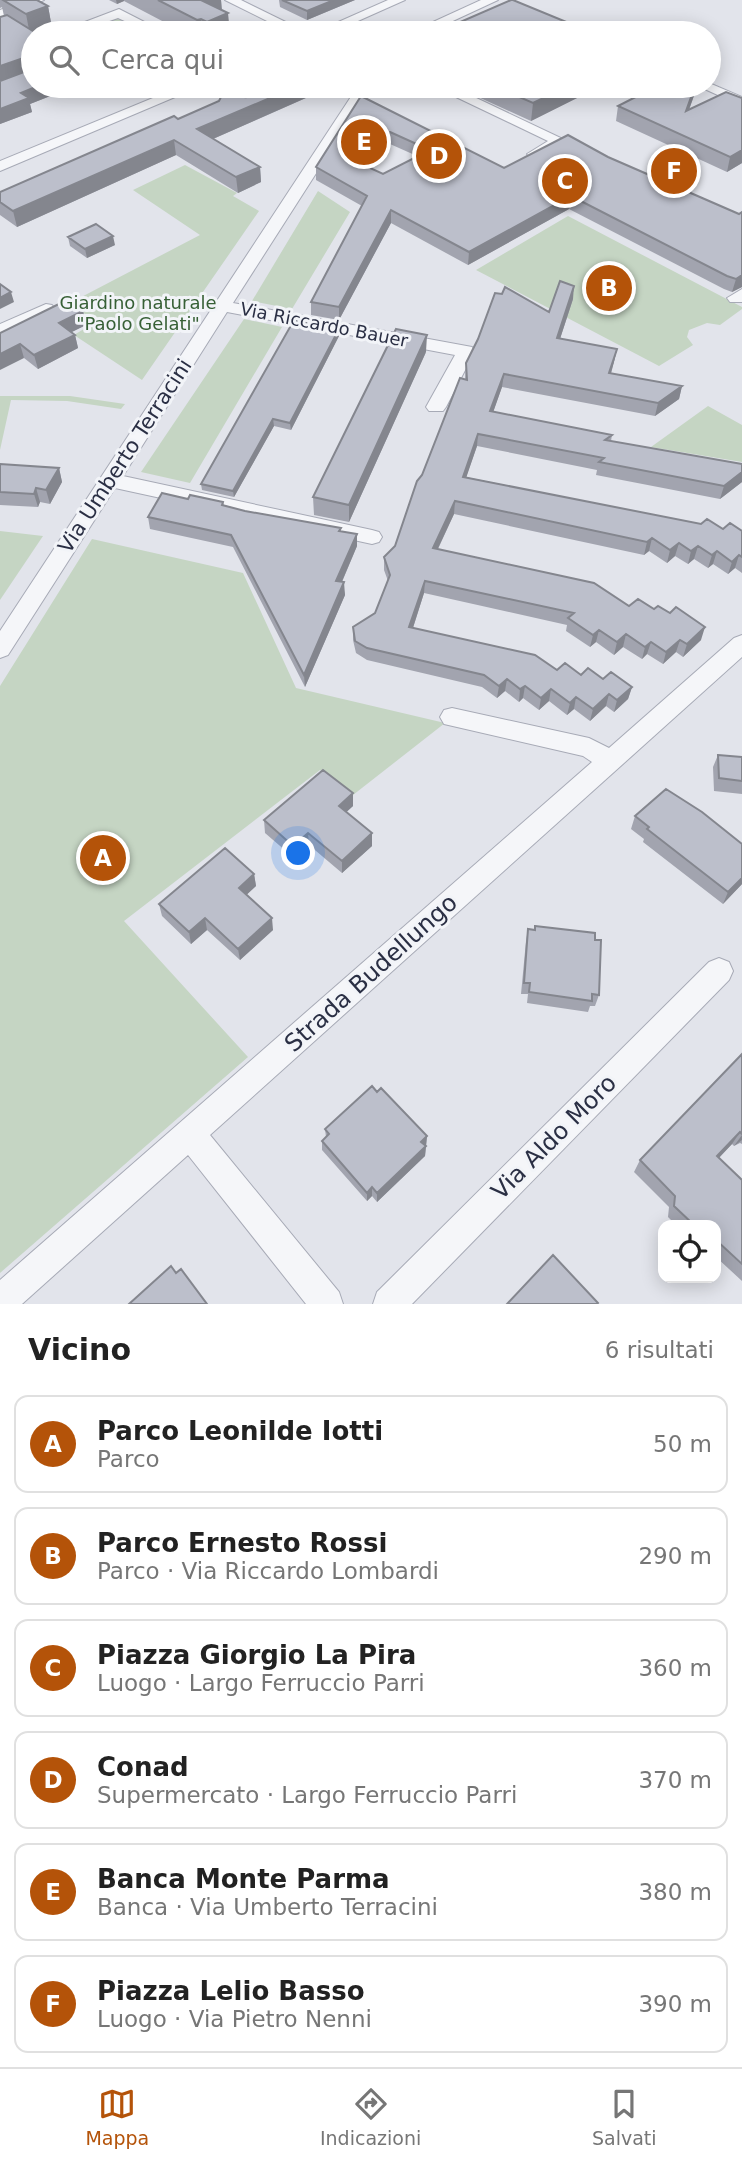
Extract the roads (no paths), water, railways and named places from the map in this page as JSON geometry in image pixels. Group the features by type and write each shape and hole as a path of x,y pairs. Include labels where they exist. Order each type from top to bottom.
{"street":[{"path":"0,14 38,0"},
{"path":"231,0 276,21"},
{"path":"349,21 399,0"},
{"path":"444,21 492,0"},
{"path":"97,21 119,13 135,21"},
{"path":"721,93 742,102"},
{"path":"0,166 165,98"},
{"name":"Via Umberto Terracini","path":"0,649 357,98"},
{"path":"466,98 560,141 524,160"},
{"name":"Via Riccardo Bauer","path":"222,306 466,351 436,407"},
{"path":"0,331 46,309"},
{"path":"110,480 372,537"},
{"name":"Strada Budellungo","path":"0,1302 742,644"},
{"path":"452,717 589,748 610,761"},
{"name":"Via Aldo Moro","path":"389,1304 719,971"},
{"path":"190,1134 327,1304"}],"place":[{"name":"Banca Monte Parma","path":"364,142"},
{"name":"Conad","path":"439,156"},
{"name":"Piazza Lelio Basso","path":"674,171"},
{"name":"Piazza Giorgio La Pira","path":"565,181"},
{"name":"Parco Ernesto Rossi","path":"609,288"},
{"name":"Parco Leonilde Iotti","path":"103,858"}],"park label":[{"name":"Giardino naturale \"Paolo Gelati\"","path":"138,313"}]}
